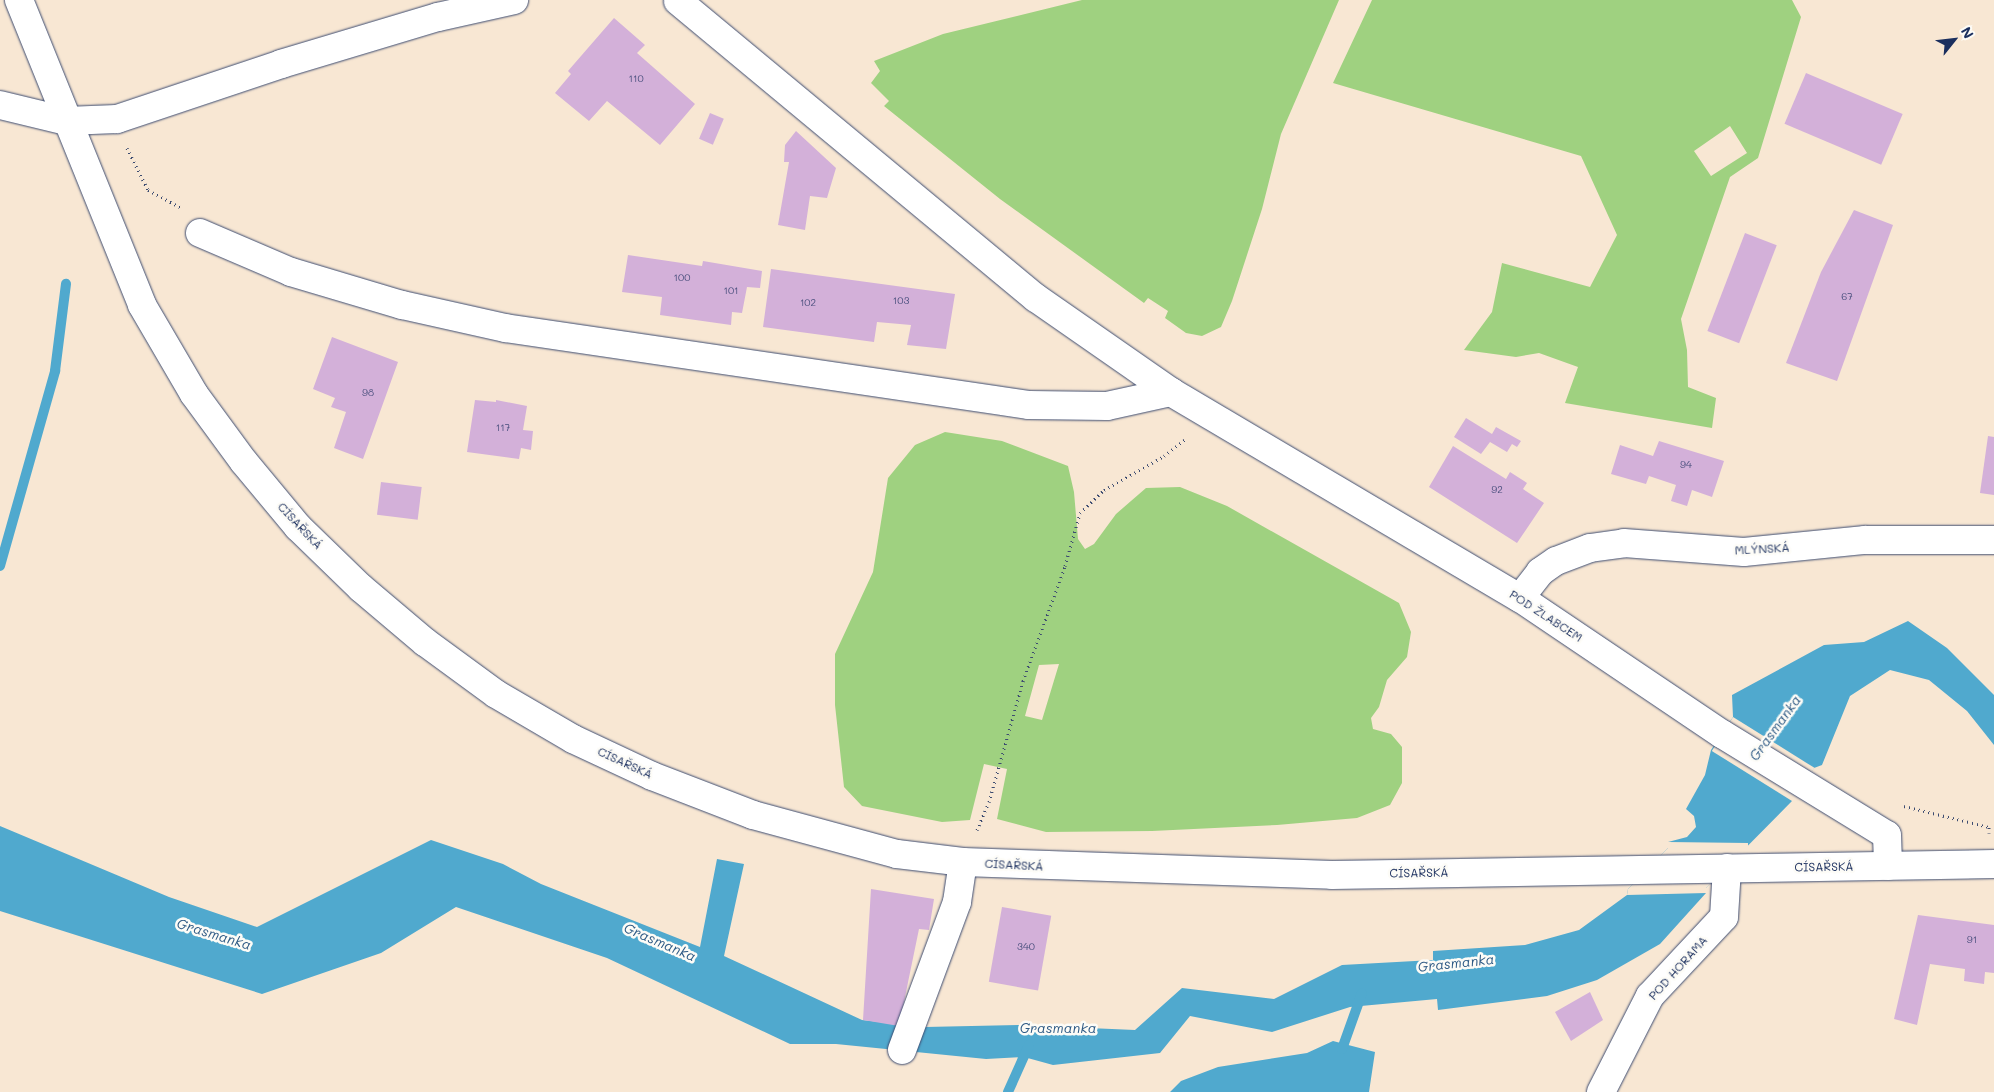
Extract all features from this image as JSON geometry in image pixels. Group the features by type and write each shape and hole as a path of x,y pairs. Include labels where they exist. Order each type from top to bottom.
{"main road":[{"name":"CÍSAŘSKÁ","path":"19,0 66,121 142,304 194,394 244,462 298,526 361,588 425,642 496,694 573,739 727,807 897,854 963,862 1332,876 1648,868 1992,864"},
{"path":"0,105 66,121 117,119 281,64 438,17 514,0"},
{"name":"POD ŽLABCEM","path":"678,1 1036,298 1171,392 1520,598 1722,734 1887,835 1888,866"},
{"path":"200,233 291,272 402,305 505,328 1029,405 1107,406 1171,392"},
{"name":"MLÝNSKÁ","path":"1520,598 1540,572 1556,561 1590,548 1624,543 1744,552 1865,540 1994,540"},
{"path":"907,1038 957,902 963,862"},
{"name":"POD HORAMA","path":"1601,1092 1650,996 1724,917 1727,868"}],"path":[{"path":"117,119 131,162 148,190"},
{"path":"963,862 989,802 1023,682 1065,566 1080,513 1104,490 1164,456 1214,418"},
{"path":"1902,805 1989,827 1992,864"}],"green space":[{"path":"1082,0 1339,0 1281,134 1262,209 1232,301 1221,327 1202,336 1186,333 1165,318 1168,311 1148,298 1144,303 1000,199 884,106 889,101 871,83 880,71 874,61 943,34"},
{"path":"1372,0 1792,0 1801,17 1758,158 1730,177 1681,319 1687,350 1688,387 1716,398 1712,428 1565,403 1578,367 1539,353 1516,357 1464,350 1492,312 1502,263 1590,287 1617,235 1581,156 1333,83","holes":["1730,126 1747,153 1711,176 1694,151"]},
{"path":"945,432 1002,441 1068,466 1074,492 1078,539 1085,549 1094,544 1116,514 1146,488 1180,487 1227,506 1399,603 1411,632 1407,657 1387,680 1379,707 1371,718 1373,729 1391,734 1402,747 1402,783 1390,805 1357,818 1277,825 1152,831 1046,832 997,819 1007,769 984,764 970,820 942,822 862,806 844,787 835,705 835,654 873,572 888,478 915,445","holes":["1059,664 1042,720 1025,716 1039,665"]}],"water":[{"name":"Grasmanka","path":"1908,621 1947,648 1994,695 1994,745 1967,711 1929,680 1890,670 1850,696 1822,765 1814,768 1792,801 1706,888 1706,893 1660,944 1597,980 1547,996 1438,1010 1437,999 1350,1007 1272,1032 1190,1016 1160,1053 1053,1065 1024,1057 986,1059 836,1044 790,1044 607,958 456,907 381,953 262,994 0,911 0,826 169,897 257,927 431,840 503,864 541,884 700,947 717,859 744,864 724,956 862,1020 925,1027 1019,1025 1135,1030 1182,988 1274,999 1342,965 1433,960 1433,951 1525,945 1579,930 1627,895 1628,889 1668,848 1668,842 1687,837 1696,827 1694,816 1686,809 1705,775 1711,750 1733,717 1732,695 1824,645 1864,642"},
{"path":"1333,1041 1375,1052 1369,1092 1170,1092 1181,1081 1218,1067 1307,1053"}],"pier":[{"path":"1733,717 1814,768 1793,802 1712,751"},
{"path":"1668,842 1748,843 1748,849 1706,888 1706,893 1627,895 1628,889 1668,848"}],"building":[{"path":"614,18 645,45 637,53 695,104 660,145 607,101 589,121 555,93 571,74 568,71"},
{"path":"1806,73 1903,114 1881,165 1785,124"},
{"path":"710,113 724,119 713,145 699,139"},
{"path":"796,131 836,168 827,198 810,196 805,230 778,225 789,162 784,162 785,145"},
{"path":"1854,210 1893,225 1837,381 1786,363 1821,272"},
{"path":"1745,233 1777,245 1739,343 1707,331"},
{"path":"628,255 702,266 703,261 762,271 760,288 747,287 742,313 732,312 731,325 660,315 662,297 622,292"},
{"path":"771,269 955,294 946,349 907,345 911,325 877,322 874,342 763,327"},
{"path":"332,337 398,362 363,459 334,448 346,412 331,407 335,398 313,389"},
{"path":"475,400 496,402 496,400 527,406 523,430 533,431 531,450 521,448 519,459 467,452"},
{"path":"1466,418 1492,434 1496,427 1521,441 1517,447 1512,444 1507,452 1490,442 1481,454 1454,437"},
{"path":"1988,436 1994,437 1994,495 1980,493"},
{"path":"1659,441 1724,461 1712,497 1692,490 1687,506 1671,501 1676,485 1649,476 1646,484 1611,474 1620,445 1653,456"},
{"path":"1453,446 1506,479 1510,472 1527,483 1523,489 1544,503 1517,543 1429,487"},
{"path":"381,482 422,487 418,520 377,515"},
{"path":"871,889 934,899 929,930 919,929 899,1026 863,1020"},
{"path":"1002,907 1051,916 1038,991 989,982"},
{"path":"1918,915 1994,925 1994,973 1985,972 1984,984 1964,981 1965,969 1930,964 1917,1025 1894,1019"},
{"path":"1590,992 1603,1020 1571,1041 1555,1012"}],"waterway":[{"path":"0,566 55,371 66,284"},
{"path":"1342,1049 1362,993"},
{"path":"1008,1092 1029,1045"}]}
